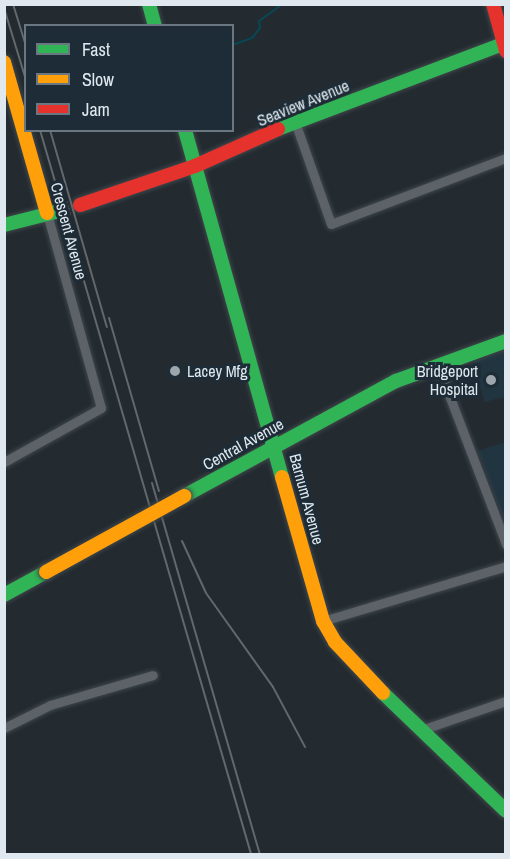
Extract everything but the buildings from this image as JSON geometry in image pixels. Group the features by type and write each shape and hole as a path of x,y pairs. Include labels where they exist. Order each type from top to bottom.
{"main road":[{"path":"148,4 154,24"},
{"path":"493,4 505,46"},
{"name":"Seaview Avenue","path":"80,205 195,166 295,122 505,46"},
{"name":"Crescent Avenue","path":"4,62 24,124"},
{"name":"Crescent Avenue","path":"26,132 52,212"},
{"name":"Barnum Avenue","path":"186,132 323,621 351,660 506,811"},
{"path":"4,225 52,212"},
{"name":"Central Avenue","path":"4,595 275,445 396,381 506,341"}],"street":[{"path":"295,122 331,224 506,158"},
{"name":"Crescent Avenue","path":"4,462 101,408 52,212"},
{"path":"438,366 506,544"},
{"path":"323,621 506,566"},
{"path":"4,728 50,705 153,675"},
{"path":"424,729 506,701"}],"shaded area":[{"name":"Bridgeport Hospital","path":"505,350 505,403 503,397 485,402 471,362"},
{"path":"506,442 505,523 478,451"}],"waterway":[{"path":"234,44 252,38 260,28 259,21 282,4"}],"tunnel":[{"path":"56,212 80,205"}],"railway":[{"path":"13,4 24,40"},
{"path":"4,8 24,73"},
{"path":"41,132 251,854"},
{"path":"51,132 107,327"},
{"path":"109,318 159,491"},
{"path":"152,483 260,854"},
{"path":"182,541 206,593 273,687 305,747"}],"traffic: fast":[{"path":"149,4 154,24"},
{"path":"278,129 506,43"},
{"path":"186,132 282,477"},
{"path":"4,225 55,212"},
{"path":"184,496 396,381 506,341"},
{"path":"4,595 46,572"},
{"path":"383,693 506,811"}],"traffic: slow":[{"path":"4,62 47,213"},
{"path":"282,477 323,621 335,642 383,693"},
{"path":"46,572 184,496"}],"traffic: jam":[{"path":"493,4 506,51"},
{"path":"80,205 195,166 278,129"}],"place":[{"name":"Lacey Mfg","path":"175,371"},
{"name":"Bridgeport Hospital","path":"491,380"}]}
